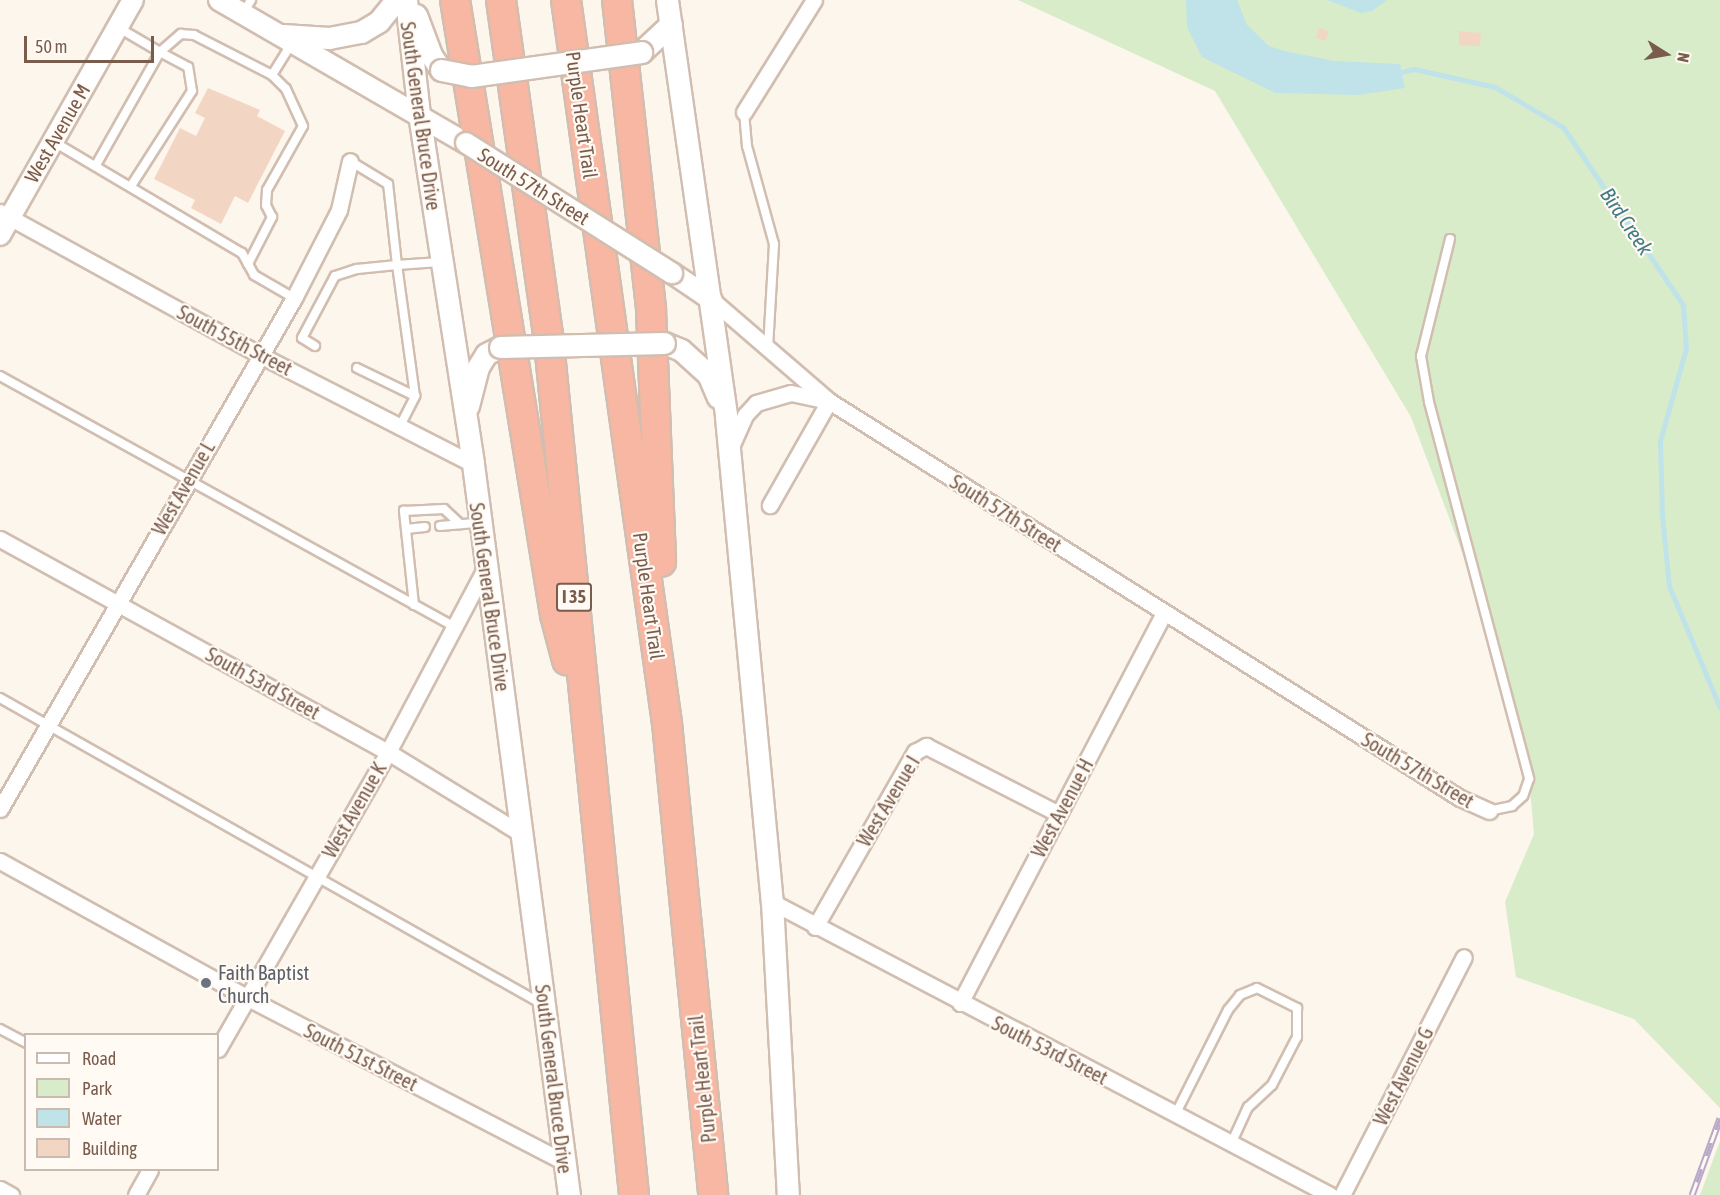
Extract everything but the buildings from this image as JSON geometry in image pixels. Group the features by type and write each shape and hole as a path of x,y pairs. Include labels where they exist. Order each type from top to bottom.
{"highway":[{"path":"455,0 555,615 588,738"},
{"name":"I 35","path":"501,0 549,343 634,1195"},
{"name":"Purple Heart Trail","path":"566,0 667,723 713,1195"},
{"path":"617,0 651,310 667,723"}],"main road":[{"path":"288,37 328,38 361,32 379,21 396,0"},
{"name":"South General Bruce Drive","path":"406,0 419,114 473,464 470,524 486,567 569,1195"},
{"path":"411,0 431,55 441,70 471,76 641,52 671,24"},
{"path":"667,0 712,300 726,417 772,902 788,1195"},
{"path":"466,418 478,367 486,354 500,347 664,343 681,350 708,374 726,417"}],"street":[{"name":"West Avenue M","path":"3,221 133,0"},
{"name":"South 57th Street","path":"219,0 247,6 288,37 419,114 672,273 712,300 829,401 1460,798 1489,811"},
{"path":"744,112 814,0"},
{"name":"West Avenue L","path":"0,809 294,298 339,210 350,161"},
{"name":"South 55th Street","path":"3,221 473,464"},
{"name":"South 57th Street","path":"728,455 745,415 756,403 791,393 829,401"},
{"path":"770,505 829,401"},
{"name":"South 53rd Street","path":"0,539 388,752 522,834"},
{"name":"West Avenue K","path":"219,1047 388,752 486,567"},
{"name":"West Avenue H","path":"960,1003 1164,612"},
{"name":"West Avenue I","path":"815,927 915,752 926,746 1059,814"},
{"name":"South 51st Street","path":"0,861 246,997 566,1163"},
{"name":"South 53rd Street","path":"772,902 815,927 1330,1195"},
{"name":"West Avenue G","path":"1342,1195 1464,957"},
{"path":"136,1195 149,1171"},
{"path":"0,1189 11,1195"}],"lane":[{"path":"117,27 188,67 192,91 131,186"},
{"path":"96,165 160,52 181,34 194,35 272,75 286,89 303,126 267,190 266,206 272,217 248,264"},
{"path":"272,75 288,37"},
{"path":"744,112 747,146 774,244 768,348"},
{"path":"52,141 96,165 242,254 255,275 294,298"},
{"path":"350,161 388,184 415,396 400,426"},
{"name":"South 57th Street","path":"1450,239 1421,356 1429,402 1529,779 1523,796 1512,806 1489,811"},
{"path":"315,346 302,338 335,276 357,269 442,261"},
{"path":"357,368 415,396"},
{"path":"0,376 455,627"},
{"path":"414,604 404,511 444,509 470,524"},
{"path":"440,526 470,524"},
{"path":"406,529 425,527"},
{"path":"0,698 545,1006"},
{"path":"1175,1115 1228,1010 1240,995 1257,988 1297,1008 1297,1037 1272,1085 1248,1107 1231,1144"},
{"path":"0,1029 24,1042"}],"green space":[{"path":"1018,0 1720,0 1720,1108 1634,1019 1516,977 1505,902 1534,834 1529,779 1493,634 1411,417 1215,91"},
{"path":"1720,1141 1720,1195 1700,1195"}],"water":[{"path":"1186,0 1237,0 1247,25 1269,46 1284,51 1334,61 1400,64 1405,88 1359,95 1275,93 1202,57 1187,27"},
{"path":"1327,0 1387,0 1372,11 1361,13"}],"waterway":[{"name":"Bird Creek","path":"1397,73 1414,69 1495,87 1563,127 1683,305 1686,348 1660,441 1662,515 1669,586 1720,708"}],"railway":[{"path":"1692,1195 1720,1118"}],"place":[{"name":"Faith Baptist Church","path":"206,983"}]}
